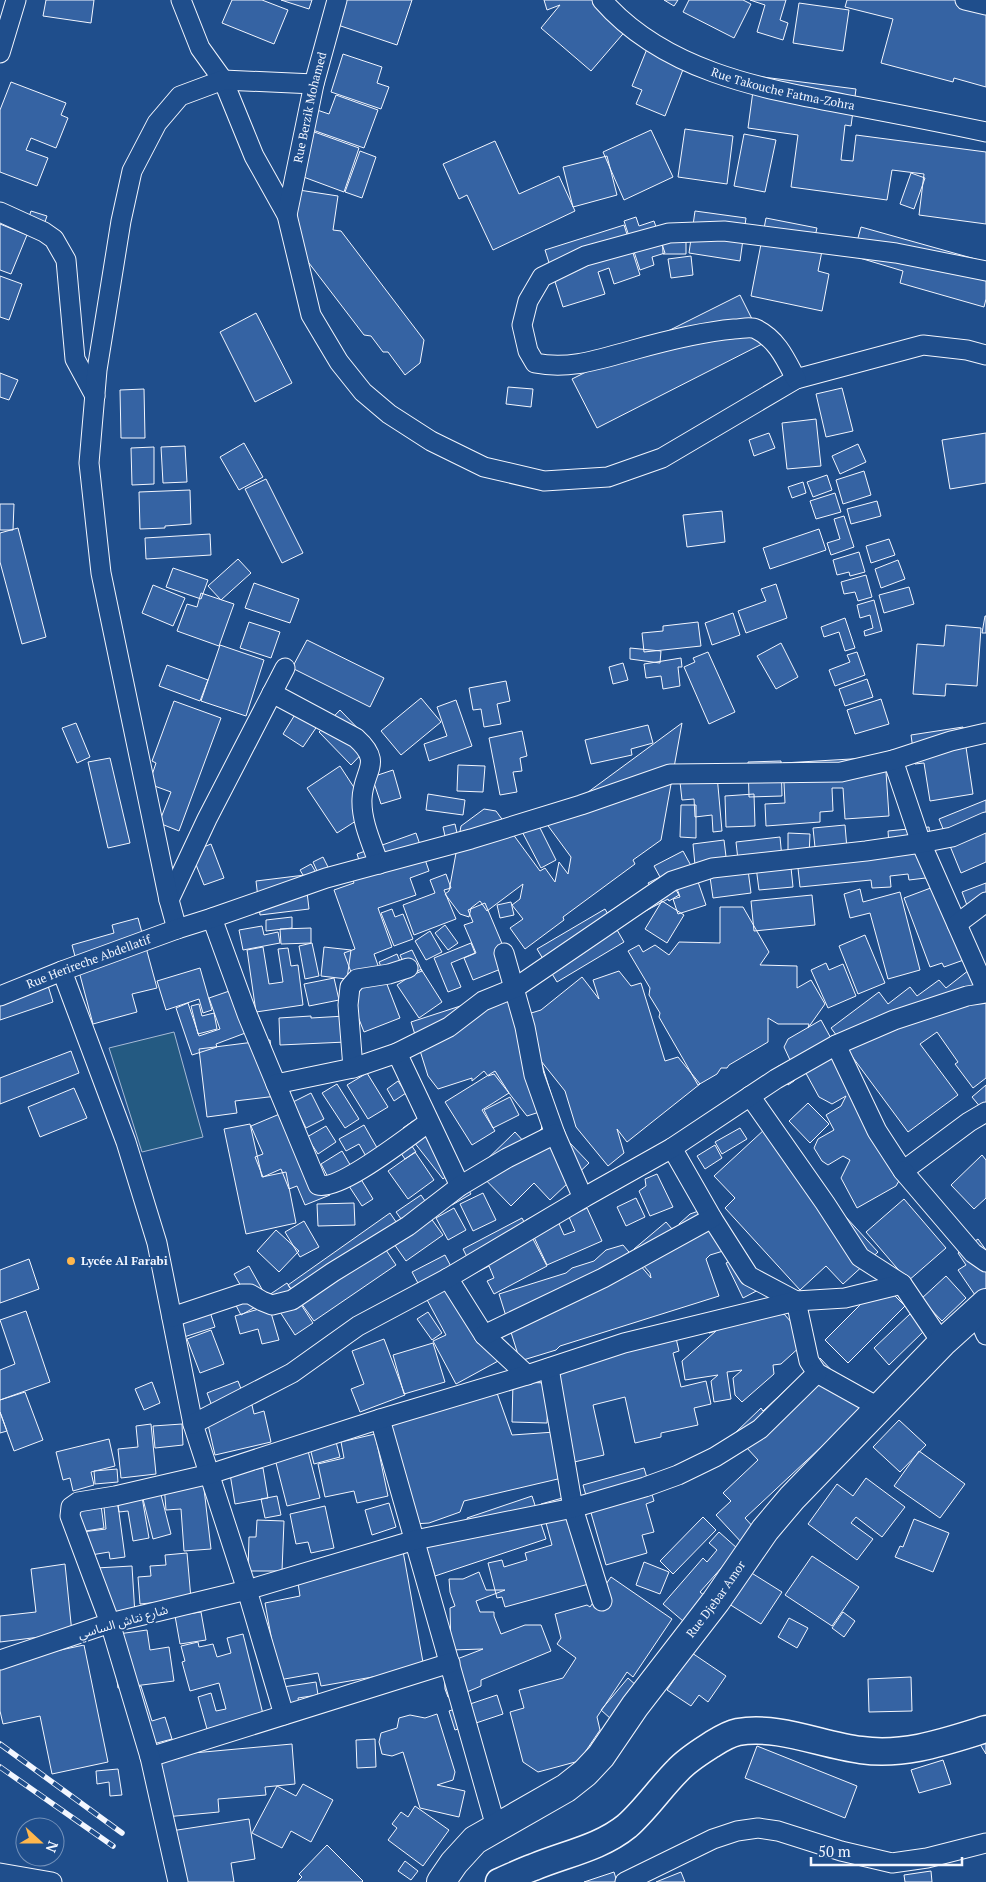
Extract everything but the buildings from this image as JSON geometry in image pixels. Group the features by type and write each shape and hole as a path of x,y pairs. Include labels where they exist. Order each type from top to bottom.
{"main road":[{"name":"Rue Djebar Amor","path":"441,1882 454,1863 475,1840 566,1788 585,1773 601,1756 635,1706 716,1601 765,1530 792,1498 942,1343 983,1317"}],"street":[{"path":"0,53 16,0"},
{"path":"182,0 200,48 223,80 254,156 287,215 311,316 339,362 363,392 390,414 431,441 484,467 544,481 608,477 662,458 796,379 923,345 986,354"},
{"name":"Rue Berzik Mohamed","path":"287,215 314,84 337,0"},
{"name":"Rue Takouche Fatma-Zohra","path":"602,0 644,39 702,68 747,84 768,90 986,132"},
{"path":"964,0 986,5"},
{"path":"177,929 169,900 101,573 89,463 97,370 118,238 132,171 158,123 180,96 223,80 314,84"},
{"path":"0,212 44,232 54,239 66,260 76,359 95,396"},
{"path":"796,379 778,346 754,328 724,330 662,342 578,365 552,366 536,363 528,351 522,325 528,301 542,277 585,256 669,232 724,231 896,253 986,271"},
{"path":"169,900 207,819 285,668"},
{"path":"272,693 356,738 366,748 371,760 362,799 365,823 379,864"},
{"name":"Rue Herireche Abdellatif","path":"0,996 177,929 326,878 471,839 581,805 670,774 841,772 893,760 951,741 986,734"},
{"path":"193,1424 292,1374 358,1326 448,1278 672,1148 750,1096 836,1045 894,1020 967,996 986,992 921,843 893,760"},
{"path":"276,1084 353,1068 397,1053 449,1028 483,1001 515,988 672,881 712,868 866,852 921,843 952,837 986,822"},
{"path":"957,924 986,902"},
{"path":"212,918 247,1014 313,1178 319,1186 335,1182 373,1162 429,1122"},
{"path":"504,953 515,988 534,1075 555,1134 583,1198"},
{"path":"353,1068 348,1006 350,986 357,979 389,974 408,968"},
{"path":"62,971 126,1142 157,1243 193,1424 247,1590 284,1715"},
{"path":"836,1045 877,1131 903,1171 982,1253"},
{"path":"397,1053 460,1186"},
{"path":"750,1096 825,1203 860,1257 902,1284 942,1343"},
{"path":"903,1171 969,1122 986,1112"},
{"path":"172,1316 240,1294 250,1294 272,1305 292,1300 332,1272 408,1226 460,1186 507,1158 555,1134"},
{"path":"672,1148 712,1218 749,1276 796,1301 809,1361 817,1373 878,1408"},
{"path":"484,1335 603,1278 712,1218"},
{"path":"448,1278 484,1335 528,1375"},
{"path":"178,1882 150,1757 110,1624 70,1516 71,1507 78,1502 115,1496 210,1474 528,1375 624,1343 796,1301 845,1298 902,1284"},
{"path":"549,1368 573,1508 602,1601"},
{"name":"شارع نتاش الساسي","path":"0,1660 110,1624 247,1590 415,1540 573,1508 645,1487 678,1475 715,1457 760,1429 817,1373"},
{"path":"380,1420 496,1827"},
{"path":"150,1757 450,1662"},
{"path":"499,1882 535,1866 570,1855 595,1844 626,1826 652,1800 679,1768 722,1738 736,1732 770,1732 860,1750 888,1753 931,1746 986,1729"},
{"path":"625,1882 713,1839 737,1831 758,1828 778,1831 848,1853 892,1864 927,1858 986,1843"},
{"path":"0,1873 52,1882"}],"shaded area":[{"path":"174,1032 203,1137 142,1152 109,1048"}],"railway":[{"path":"0,1744 122,1833"},
{"path":"0,1767 113,1846"}],"place":[{"name":"Lycée Al Farabi","path":"71,1261"}]}
